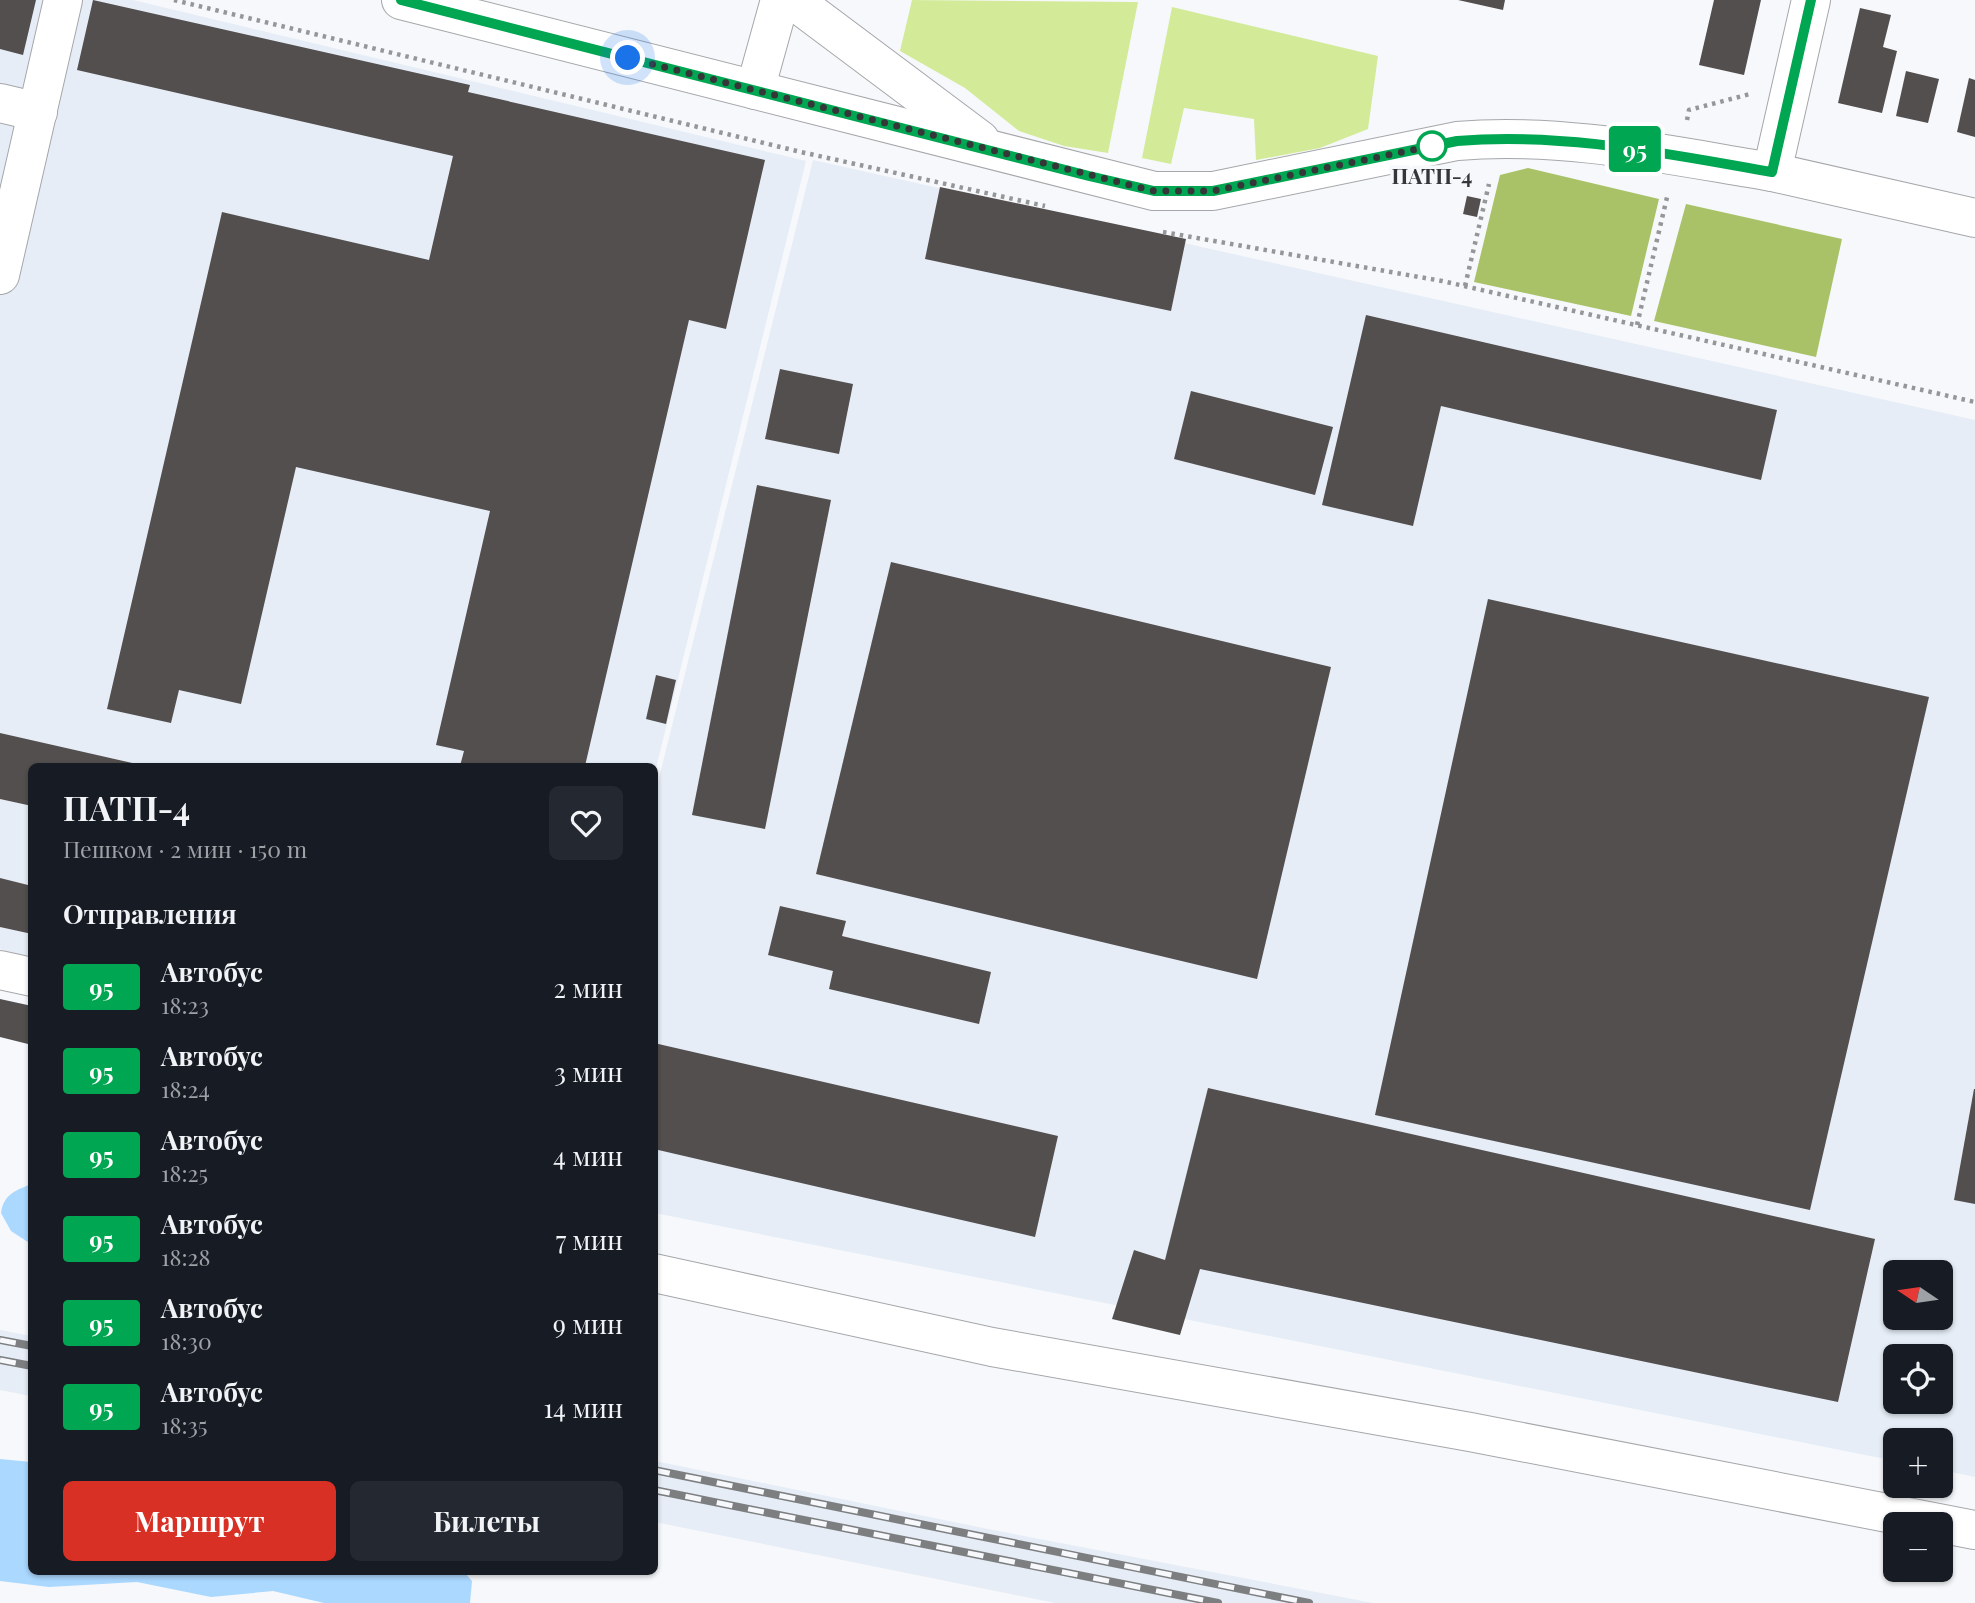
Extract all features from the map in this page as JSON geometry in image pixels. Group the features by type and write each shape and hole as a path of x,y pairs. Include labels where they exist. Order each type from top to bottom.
{"street":[{"path":"0,275 64,0"},
{"path":"401,0 1154,191 1201,191 1457,141 1536,138 1604,144 1772,172 1975,218"},
{"path":"755,90 780,0"},
{"path":"793,0 995,152"},
{"path":"1772,172 1811,0"},
{"path":"0,103 38,112"},
{"path":"0,970 28,976"},
{"path":"658,1274 992,1347 1470,1432 1975,1530"}],"path":[{"path":"1637,325 1689,110 1750,96 1753,84"},
{"path":"1465,286 1489,184"}],"shaded area":[{"path":"0,0 133,0 806,161 657,763 28,763 28,958 0,949"},
{"path":"813,160 1975,420 1975,1477 1953,1472 1953,1428 1883,1428 1883,1459 658,1214 658,782"},
{"path":"0,1330 28,1335 28,1395 0,1390"},
{"path":"658,1462 1373,1603 1055,1603 658,1523"}],"green space":[{"path":"912,0 1138,2 1108,153 1064,146 1019,131 965,88 900,51"},
{"path":"1172,7 1378,56 1368,129 1320,148 1256,160 1254,119 1184,108 1171,164 1142,158"},
{"path":"1528,168 1659,199 1631,316 1474,282 1500,175"},
{"path":"1686,204 1842,239 1816,357 1654,321"}],"water":[{"path":"28,1185 28,1242 11,1231 1,1213 5,1201 15,1191"},
{"path":"0,1459 28,1462 28,1575 467,1575 472,1581 470,1603 324,1603 273,1591 211,1597 137,1582 49,1587 0,1581"}],"building":[{"path":"0,0 36,0 23,55 0,49"},
{"path":"93,0 470,85 468,92 765,160 726,329 689,320 586,763 461,763 464,751 436,745 490,511 296,467 241,704 179,690 171,723 107,709 222,212 429,260 453,156 77,70"},
{"path":"1458,0 1505,0 1503,10"},
{"path":"1714,0 1761,0 1744,75 1699,65"},
{"path":"1860,8 1891,15 1883,47 1897,51 1882,113 1838,103"},
{"path":"1906,71 1939,79 1928,123 1896,116"},
{"path":"1969,78 1975,80 1975,137 1957,132"},
{"path":"940,187 1186,239 1171,311 925,259"},
{"path":"1467,196 1481,199 1477,217 1463,214"},
{"path":"1366,315 1777,410 1761,480 1441,406 1413,526 1322,505"},
{"path":"780,369 853,384 839,454 765,439"},
{"path":"1191,391 1333,427 1315,495 1174,459"},
{"path":"757,485 831,500 765,829 692,815"},
{"path":"891,562 1331,667 1257,979 816,874"},
{"path":"1488,599 1929,697 1810,1210 1375,1115"},
{"path":"656,675 676,680 666,724 646,719"},
{"path":"0,733 132,763 28,763 28,805 0,799"},
{"path":"0,878 28,885 28,933 0,927"},
{"path":"780,906 846,921 842,936 991,972 979,1024 829,989 833,971 768,955"},
{"path":"0,999 28,1005 28,1044 0,1037"},
{"path":"658,1044 1058,1136 1035,1237 658,1150"},
{"path":"1208,1088 1875,1239 1838,1402 1200,1269 1180,1335 1112,1319 1134,1250 1165,1260"},
{"path":"1975,1089 1975,1204 1954,1200"}],"railway":[{"path":"0,1340 28,1345"},
{"path":"0,1360 28,1365"},
{"path":"658,1471 1309,1603"},
{"path":"658,1491 1218,1603"}],"bus line":[{"name":"95","path":"401,0 1154,191 1213,191 1457,141 1490,139 1536,138 1604,144 1772,172 1811,0"}],"place":[{"name":"ПАТП-4","path":"1432,146"}],"route":[{"path":"628,58 1154,191 1213,191 1432,146"}]}
